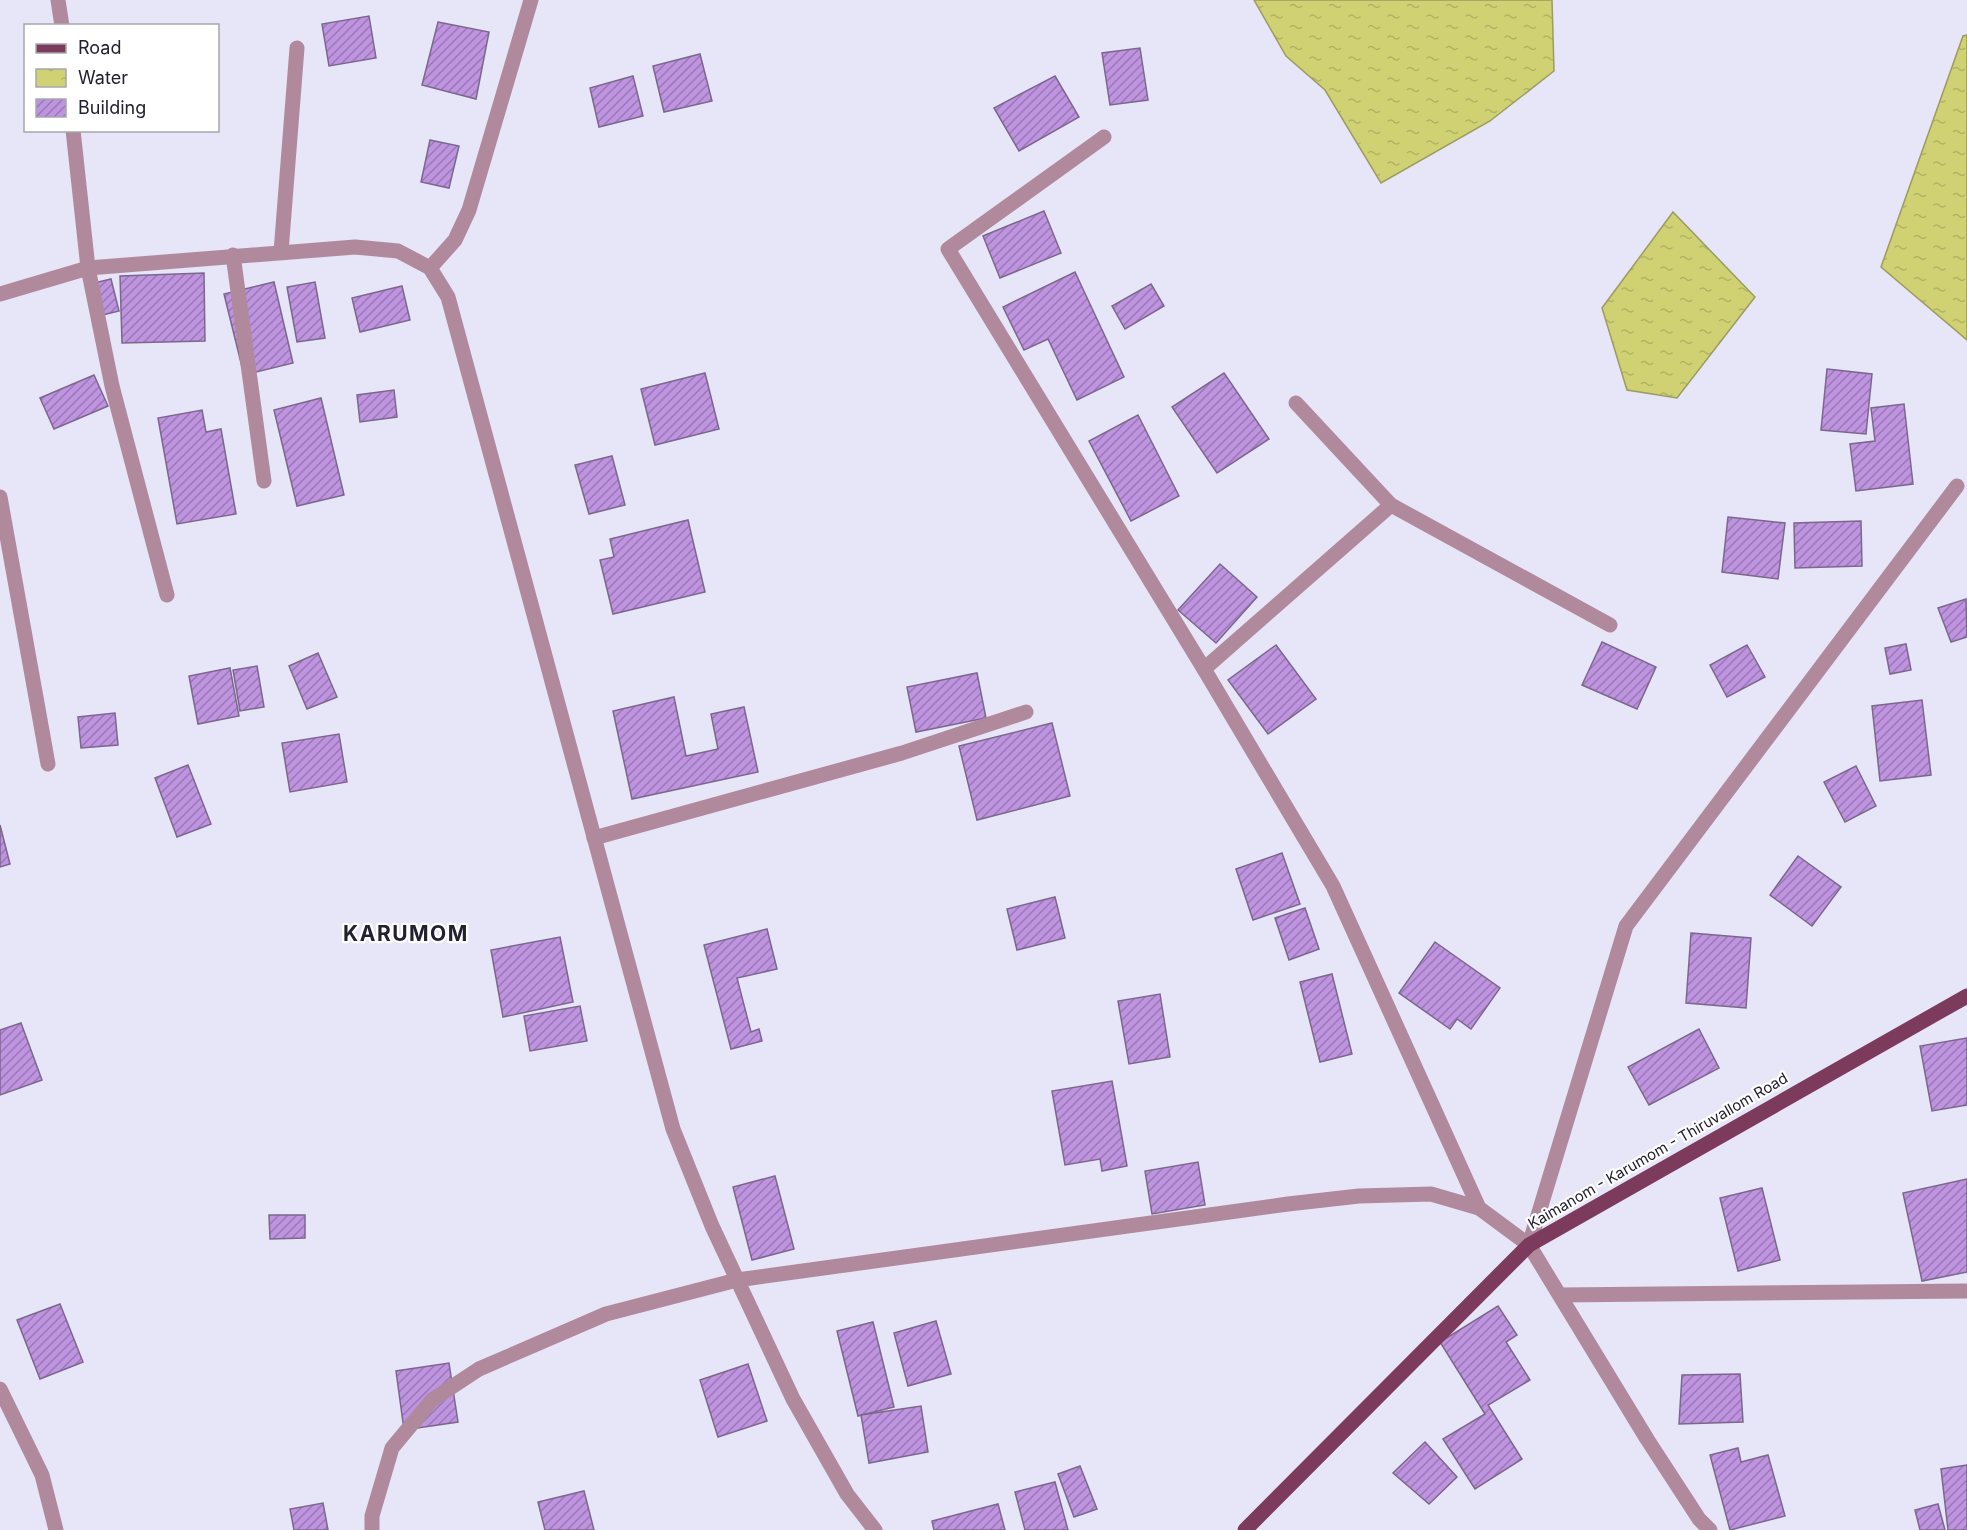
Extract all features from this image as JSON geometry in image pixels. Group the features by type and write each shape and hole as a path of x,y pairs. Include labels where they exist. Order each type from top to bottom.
{"main road":[{"name":"Kaimanom - Karumom - Thiruvallom Road","path":"1245,1530 1529,1245 1967,996"}],"street":[{"path":"58,0 62,24"},
{"path":"430,268 454,240 470,210 531,0"},
{"path":"281,252 297,48"},
{"path":"73,132 88,268 112,386 168,595"},
{"path":"1104,137 948,249 1204,669 1333,886 1479,1208"},
{"path":"0,294 88,268 355,247 398,251 430,268 448,297 673,1129 712,1226 793,1399 847,1494 875,1530"},
{"path":"233,255 264,481"},
{"path":"1296,403 1391,505 1610,625"},
{"path":"1529,1245 1626,926 1957,486"},
{"path":"0,497 48,764"},
{"path":"1204,669 1391,505"},
{"path":"594,838 902,753 1026,712"},
{"path":"372,1530 372,1516 392,1448 432,1400 478,1369 606,1314 737,1280 1288,1204 1359,1196 1431,1194 1479,1208 1529,1245 1647,1439 1699,1519 1710,1530"},
{"path":"1560,1295 1967,1291"},
{"path":"0,1389 42,1475 56,1530"}],"water":[{"path":"1254,0 1552,0 1554,71 1490,121 1381,183 1325,90 1286,56"},
{"path":"1967,35 1967,340 1881,267 1963,36"},
{"path":"1673,212 1755,297 1677,398 1627,390 1602,308"}],"building":[{"path":"369,16 376,58 329,66 322,24"},
{"path":"438,22 489,32 476,99 422,85"},
{"path":"1140,48 1148,100 1110,105 1102,53"},
{"path":"700,54 712,101 664,112 653,66"},
{"path":"633,76 643,116 599,127 590,88"},
{"path":"1055,76 1079,117 1019,151 994,108"},
{"path":"430,140 459,146 449,188 421,182"},
{"path":"1044,211 1061,253 1000,278 983,236"},
{"path":"1075,272 1124,377 1077,400 1048,339 1024,350 1003,307"},
{"path":"204,273 205,341 122,343 120,276"},
{"path":"111,279 119,311 94,317 86,285"},
{"path":"274,282 293,363 244,375 224,294"},
{"path":"315,282 325,338 297,342 287,287"},
{"path":"1151,284 1164,306 1125,329 1112,306"},
{"path":"402,286 410,320 360,332 352,298"},
{"path":"1827,369 1872,374 1866,434 1821,430"},
{"path":"705,373 719,429 655,445 641,389"},
{"path":"1224,373 1269,439 1217,473 1172,407"},
{"path":"94,375 108,406 54,429 40,398"},
{"path":"394,390 397,417 360,422 357,395"},
{"path":"321,398 344,495 297,506 274,410"},
{"path":"1904,404 1913,484 1856,491 1850,444 1875,441 1871,408"},
{"path":"202,410 206,432 221,429 236,514 177,524 158,418"},
{"path":"1138,415 1179,496 1131,521 1089,441"},
{"path":"612,456 625,505 589,514 575,465"},
{"path":"1728,517 1785,523 1778,579 1722,572"},
{"path":"688,520 705,592 613,614 600,560 614,557 610,539"},
{"path":"1861,521 1862,566 1795,568 1794,523"},
{"path":"1220,564 1257,597 1216,643 1178,610"},
{"path":"1966,599 1967,637 1951,642 1938,608"},
{"path":"1602,642 1656,667 1637,709 1582,685"},
{"path":"1906,644 1911,670 1890,674 1885,648"},
{"path":"1276,645 1316,699 1268,734 1228,680"},
{"path":"1747,645 1765,677 1727,697 1710,665"},
{"path":"318,653 337,697 307,709 289,666"},
{"path":"257,666 264,707 240,711 233,670"},
{"path":"230,668 239,716 198,724 189,676"},
{"path":"977,673 986,718 916,732 907,687"},
{"path":"674,697 686,756 718,749 711,714 744,707 758,772 632,799 613,711"},
{"path":"1922,700 1931,775 1880,781 1872,706"},
{"path":"115,713 118,745 81,748 78,717"},
{"path":"1052,723 1070,796 977,820 959,746"},
{"path":"339,734 347,782 290,792 282,743"},
{"path":"188,765 211,824 177,837 155,778"},
{"path":"1856,766 1876,806 1845,822 1824,782"},
{"path":"0,825 10,864 0,867"},
{"path":"1282,853 1300,904 1253,920 1236,869"},
{"path":"1798,856 1841,887 1812,926 1770,895"},
{"path":"1055,897 1065,938 1017,950 1007,909"},
{"path":"1305,908 1319,949 1289,960 1275,918"},
{"path":"767,929 777,969 737,978 751,1032 759,1029 762,1041 731,1049 704,945"},
{"path":"1691,933 1751,938 1746,1008 1686,1003"},
{"path":"560,937 573,1002 503,1017 491,950"},
{"path":"1435,942 1500,988 1471,1029 1457,1019 1450,1029 1399,993"},
{"path":"1332,974 1352,1054 1320,1062 1300,982"},
{"path":"1160,994 1170,1057 1129,1064 1118,1001"},
{"path":"580,1006 587,1041 530,1051 524,1016"},
{"path":"21,1023 42,1080 0,1095 0,1030"},
{"path":"1699,1029 1719,1068 1649,1105 1628,1067"},
{"path":"1967,1038 1967,1105 1932,1111 1920,1046"},
{"path":"1112,1081 1127,1166 1102,1171 1100,1159 1065,1165 1052,1091"},
{"path":"1198,1162 1205,1205 1152,1214 1145,1171"},
{"path":"775,1176 794,1249 752,1260 733,1187"},
{"path":"1967,1179 1967,1272 1922,1281 1903,1193"},
{"path":"1762,1188 1780,1260 1738,1271 1720,1198"},
{"path":"269,1215 305,1215 305,1238 270,1239"},
{"path":"60,1304 83,1362 40,1379 17,1320"},
{"path":"1498,1306 1517,1335 1506,1342 1530,1380 1488,1405 1522,1459 1475,1489 1443,1439 1485,1414 1440,1342"},
{"path":"936,1321 951,1374 908,1386 894,1333"},
{"path":"873,1322 894,1407 858,1416 837,1331"},
{"path":"449,1363 458,1422 404,1430 396,1371"},
{"path":"748,1364 767,1421 718,1437 700,1380"},
{"path":"1740,1374 1743,1422 1679,1424 1682,1375"},
{"path":"921,1406 928,1452 869,1463 861,1415"},
{"path":"1425,1442 1457,1477 1429,1504 1393,1473"},
{"path":"1738,1448 1741,1462 1768,1455 1785,1516 1730,1530 1710,1455"},
{"path":"1967,1465 1967,1530 1948,1530 1941,1469"},
{"path":"1080,1466 1097,1509 1074,1517 1058,1474"},
{"path":"1055,1482 1068,1530 1025,1530 1015,1492"},
{"path":"584,1491 594,1530 545,1530 538,1502"},
{"path":"323,1503 328,1530 294,1530 290,1509"},
{"path":"998,1504 1005,1530 934,1530 932,1521"},
{"path":"1938,1504 1945,1530 1920,1530 1915,1510"}],"district":[{"name":"KARUMOM","path":"406,934"}]}
